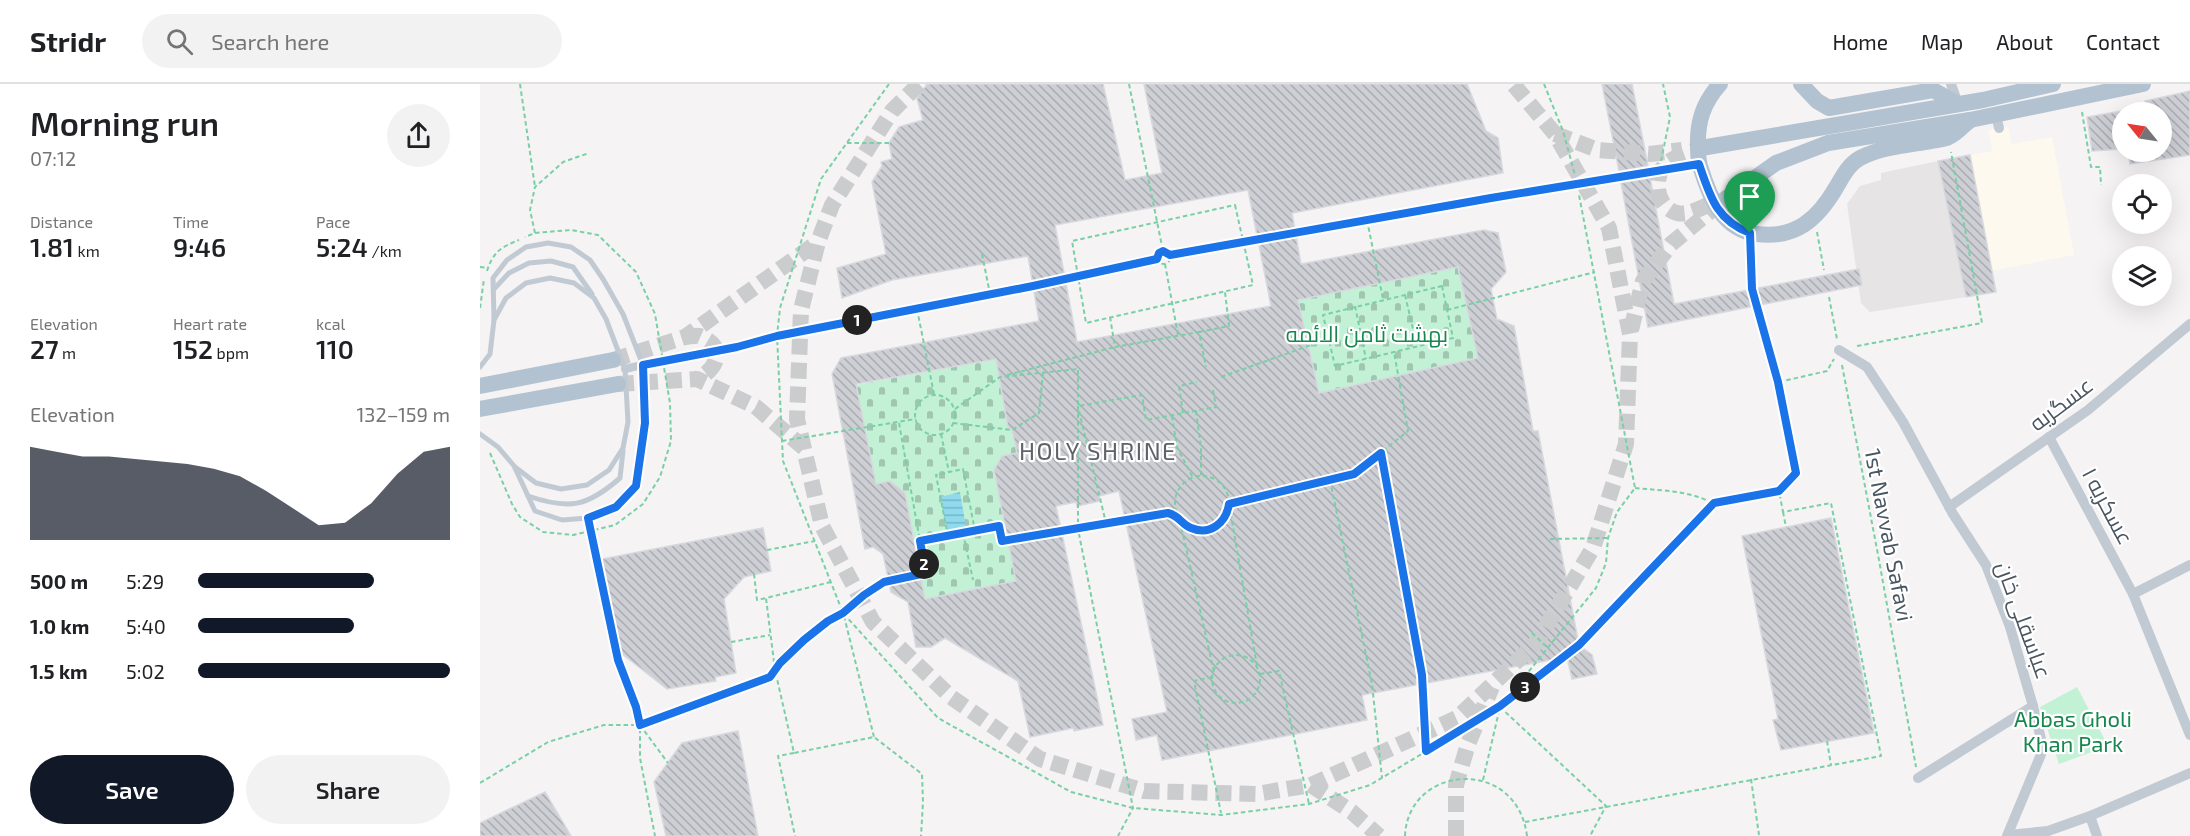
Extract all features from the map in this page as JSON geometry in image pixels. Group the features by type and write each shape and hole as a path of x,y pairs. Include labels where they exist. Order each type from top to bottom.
{"main road":[{"path":"1720,84 1710,95 1700,114 1697,133 1699,164 1710,196 1721,215 1739,229 1750,233 1773,236 1794,232 1809,222 1823,206 1845,172 1858,159 1878,151 1949,137 1970,120"},
{"path":"1801,84 1817,101 1829,108 1933,90 1958,104"},
{"path":"1707,147 1958,104 2053,84"},
{"path":"1725,199 1776,163 1828,143 1970,120 1997,121 2079,97 2144,84"},
{"path":"480,386 618,371"},
{"path":"480,410 618,371"}],"street":[{"path":"1952,84 1958,104"},
{"path":"1491,198 1699,164"},
{"name":"عسگریه","path":"1949,507 2088,410 2190,324"},
{"path":"698,354 737,347"},
{"name":"عباسقلی خان","path":"1839,350 1867,367 1903,422 1949,507 1986,565 2010,627 2033,706 1918,778"},
{"path":"618,371 646,364"},
{"name":"عسکریه ۱","path":"2049,437 2133,594 2190,735"},
{"path":"2133,594 2190,565"},
{"path":"2033,706 2042,752 2008,836 2048,831 2090,816 2190,773"},
{"path":"2090,816 2097,836"}],"lane":[{"path":"480,367 490,354 494,320 494,278 507,260 526,247 548,243 571,247 590,260 623,314 646,364 645,423 636,486 616,507 588,518 562,520 535,511 515,467"},
{"path":"494,289 509,273 529,263 551,261 573,267 606,319 628,422 620,478 600,495 577,504 552,504 528,496"},
{"path":"494,320 506,298 526,283 542,279 550,278 574,283 594,298"},
{"path":"480,434 498,447 515,467 536,483 561,489 587,484 609,470 623,448"}],"path":[{"path":"520,84 535,187 530,210 535,233"},
{"path":"889,84 821,180 780,308 777,336 783,461 843,613 874,737 922,774 921,836"},
{"path":"1129,84 1163,251 1170,255 1491,198"},
{"path":"1483,780 1500,706 1596,588 1606,563 1608,538 1617,512 1635,488 1577,184 1563,131 1544,84"},
{"path":"1661,161 1670,117 1663,84"},
{"path":"2079,97 2091,167 2100,167 2101,185"},
{"path":"1778,382 1827,371 1839,350 1982,322 1949,137"},
{"path":"847,143 889,143"},
{"path":"535,187 562,162 589,153"},
{"path":"1235,204 1243,243 1253,285 1086,322 1072,241 1235,204"},
{"path":"1367,220 1383,301"},
{"path":"1809,222 1817,231 1824,270"},
{"path":"843,613 938,718 1071,792 1133,808 1221,815 1309,804 1370,785 1500,706 1579,645 1714,504 1779,491 1796,473 1778,382 1752,289 1750,233"},
{"path":"1157,259 1159,253 1163,251"},
{"path":"982,254 990,294"},
{"path":"1165,264 1169,262 1170,255"},
{"path":"737,347 777,336 1157,259"},
{"path":"1157,259 1161,264 1165,264"},
{"path":"1165,264 1178,336"},
{"path":"480,267 488,268"},
{"path":"1447,310 1595,272"},
{"path":"1442,286 1453,338 1335,366 1323,315 1383,301 1442,286"},
{"path":"955,409 1000,376 1115,347 1229,326 1225,292"},
{"path":"1405,295 1417,346"},
{"name":"1st Navvab Safavi","path":"1829,297 1918,778"},
{"path":"1355,306 1366,358"},
{"path":"917,309 934,395"},
{"path":"1110,317 1115,347"},
{"path":"1199,332 1206,367"},
{"path":"1221,377 1328,339"},
{"path":"1229,504 1354,474 1408,430 1394,352"},
{"path":"646,364 698,354"},
{"path":"1000,376 1078,369 1078,529 1133,808 1118,836"},
{"path":"953,423 1012,429 1039,413 1043,372"},
{"path":"1183,413 1179,386 1197,382"},
{"path":"1078,406 1142,395 1146,420 1216,407 1213,390"},
{"path":"941,395 947,398 955,409 953,423 941,434 925,432 916,419 918,404 928,396 941,395"},
{"path":"1078,406 1107,524"},
{"path":"1196,411 1201,448 1201,476"},
{"path":"1172,415 1177,447 1193,478"},
{"path":"782,441 916,419"},
{"path":"480,783 548,742 604,725 640,725 770,677 780,663 816,630 843,613 864,595 884,582 926,573 899,422"},
{"path":"941,434 949,472"},
{"path":"1381,453 1422,675 1426,751"},
{"path":"948,536 936,475 949,472 963,470 975,531"},
{"path":"1214,672 1175,497 1179,489 1193,478 1201,476 1210,477 1225,488 1260,674 1258,689 1254,696 1241,703 1226,701 1215,690 1212,677 1217,665 1230,656 1245,657 1257,666"},
{"path":"1330,480 1372,684 1382,778"},
{"path":"1635,488 1680,491 1698,495 1714,504"},
{"path":"1779,491 1786,527"},
{"path":"1525,822 1881,756 1831,503 1784,512"},
{"path":"920,541 999,526 1002,541 1168,513 1178,517 1192,529 1209,530 1223,520 1229,504"},
{"path":"588,518 618,660 636,707 640,725 640,758 656,836"},
{"path":"963,533 972,580"},
{"path":"1550,539 1608,538"},
{"path":"767,550 815,541"},
{"path":"754,574 757,600 831,582"},
{"path":"766,598 775,670 794,753"},
{"path":"1532,633 1548,648"},
{"path":"731,642 770,635"},
{"path":"1260,674 1279,671 1309,804"},
{"path":"1212,677 1194,681 1221,815"},
{"path":"1500,706 1606,806"},
{"path":"640,725 668,763"},
{"path":"795,836 778,756 874,737"},
{"path":"1827,741 1832,765"},
{"path":"1405,836 1405,828 1412,809 1425,793 1443,783 1463,778 1483,780 1502,789 1516,804 1525,822 1527,836"},
{"path":"1750,779 1760,835"},
{"path":"1590,836 1606,806"}],"shaded area":[{"path":"2008,127 2012,144 2052,137 2074,255 1991,271 1970,155 1992,151 1988,130"},
{"path":"1938,161 1966,297 1870,312 1861,303 1847,204 1860,186 1881,180 1881,173"}],"green space":[{"name":"بهشت ثامن الائمه","path":"1458,267 1478,358 1319,393 1298,300"},
{"path":"996,359 1008,428 1012,430 1017,453 1016,581 925,599 905,493 890,481 876,484 856,385"},
{"name":"Abbas Gholi Khan Park","path":"2077,687 2108,746 2059,764 2040,707"}],"water":[{"path":"960,492 967,533 948,536 940,497"}],"building":[{"path":"927,84 1103,84 1125,180 1162,173 1144,84 1467,84 1486,131 1498,138 1503,173 1292,213 1301,264 1484,230 1498,233 1506,272 1491,289 1497,319 1514,326 1533,431 1538,431 1579,645 1592,655 1597,674 1572,679 1567,657 1362,695 1367,720 1162,760 1157,735 1136,740 1132,719 1167,712 1119,491 1099,496 1100,501 1077,506 1076,502 1056,506 1103,725 1074,731 1073,728 1030,737 1018,681 945,638 931,647 916,647 908,602 891,592 883,554 873,547 865,549 832,374 841,358 1039,321 1028,256 892,280 842,298 837,268 886,254 872,182 882,166 881,162 892,159 889,143 899,127 923,120 917,99","holes":["1248,190 1271,306 1077,342 1055,225","1458,267 1478,358 1319,393 1298,300","996,359 1008,428 1012,430 1017,453 1002,456 994,470 1016,581 925,599 905,493 890,481 876,484 856,384"]},
{"path":"1602,84 1632,84 1648,166 1619,171"},
{"path":"2190,91 2190,155 2172,158 2172,102 2145,101"},
{"path":"2112,113 2112,150 2092,151 2087,117"},
{"path":"1970,155 1996,292 1966,297 1938,161"},
{"path":"1650,178 1674,304 1859,269 1862,285 1648,327 1621,183"},
{"path":"1831,518 1874,733 1781,750 1773,720 1778,719 1742,536"},
{"path":"763,528 771,571 744,577 724,599 736,673 715,677 716,681 667,689 621,653 602,559"},
{"path":"738,731 758,836 666,836 654,782 682,743"},
{"path":"545,792 571,836 480,836 480,823"}],"tunnel":[{"path":"919,84 892,111 832,205 818,242 801,310 797,419 822,526 873,622 951,697 1040,759 1144,791 1256,794 1311,785 1457,718 1536,643 1593,548 1626,444 1630,334 1609,228 1555,134 1513,84"},
{"path":"1555,134 1598,150 1650,154 1682,150"},
{"path":"1707,147 1681,155 1667,163 1659,175 1658,191 1664,204 1677,213 1691,212 1713,203"},
{"path":"1631,330 1643,281 1671,244 1725,199"},
{"path":"613,360 685,337 818,242"},
{"path":"685,337 701,336 709,341 716,351 717,357 712,368 697,379"},
{"path":"618,384 697,379 756,407 804,448"},
{"path":"1456,836 1456,785 1468,744 1492,687"},
{"path":"1311,785 1352,812 1379,836"}],"district":[{"name":"HOLY SHRINE","path":"1098,452"}],"route":[{"path":"1699,164 1710,196 1721,215 1739,229 1750,233 1752,289 1778,382 1796,473 1779,491 1714,503 1579,645 1500,706 1426,751 1422,675 1381,453 1354,474 1229,504 1228,513 1223,520 1209,530 1192,529 1185,525 1177,515 1168,513 1002,541 999,526 920,541 926,573 884,582 864,595 843,613 828,621 804,640 780,663 770,677 640,725 636,707 618,660 588,518 616,507 636,486 645,423 643,365 1157,259 1159,253 1163,251 1170,255 1699,164"}]}
